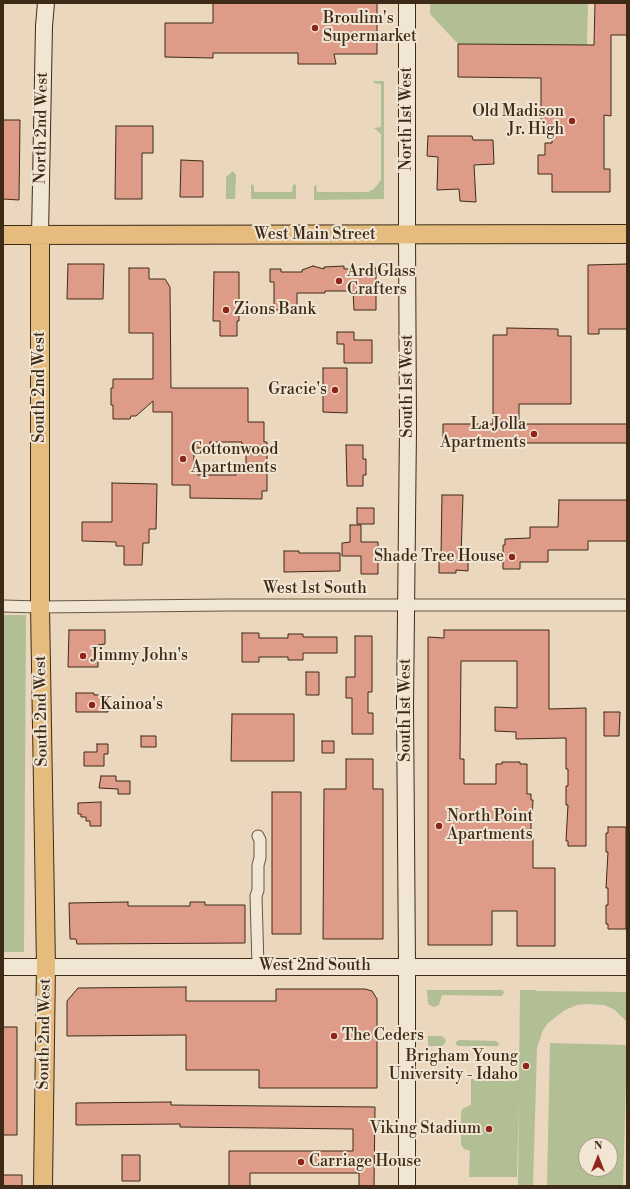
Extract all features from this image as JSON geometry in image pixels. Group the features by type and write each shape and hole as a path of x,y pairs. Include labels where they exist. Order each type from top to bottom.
{"main road":[{"name":"West Main Street","path":"3,235 627,234"},
{"name":"South 2nd West","path":"40,235 40,607 46,966 43,1186"}],"street":[{"name":"North 2nd West","path":"40,235 44,21 46,3"},
{"name":"North 1st West","path":"406,235 407,3"},
{"name":"South 1st West","path":"406,235 408,428 405,706 408,1186"},
{"name":"West 1st South","path":"3,606 627,605"},
{"path":"258,836 260,840 260,858 258,865 258,890 256,896 258,966"},
{"name":"West 2nd South","path":"3,967 627,967"}],"green space":[{"path":"430,3 588,3 587,45 458,44 430,14"},
{"path":"374,81 384,81 384,199 314,200 314,186 316,185 317,192 368,192 374,189 381,180 381,134 374,128 381,127 381,84 374,83"},
{"path":"233,171 236,175 235,199 226,199 226,177"},
{"path":"252,184 254,186 254,192 292,192 294,184 296,185 296,199 251,199"},
{"path":"3,615 26,615 24,952 3,952"},
{"path":"427,990 503,990 504,993 501,996 442,995 439,1005 434,1007 428,1004"},
{"path":"520,990 627,992 627,1022 615,1010 604,1005 577,1005 565,1010 548,1023 543,1030 537,1048 533,1186 518,1186 519,1099 517,1177 469,1177 470,1151 464,1149 461,1145 461,1113 462,1109 471,1105 471,1079 519,1080"},
{"path":"428,1036 442,1036 446,1040 442,1046 428,1046"},
{"path":"459,1040 496,1041 499,1043 498,1046 458,1046 456,1042"},
{"path":"550,1043 627,1045 623,1186 547,1186"}],"building":[{"name":"Broulim's Supermarket","path":"213,3 377,3 377,54 334,54 336,64 298,64 298,53 213,53 213,58 165,57 165,23 213,23"},
{"name":"Old Madison Jr. High","path":"595,3 627,3 627,35 611,35 611,116 604,115 604,169 610,169 610,192 552,192 552,174 538,174 538,155 545,155 545,143 552,143 552,127 541,127 541,78 458,77 458,44 594,45"},
{"path":"3,120 20,120 19,200 3,199"},
{"path":"116,126 153,126 153,153 142,153 142,199 115,199"},
{"path":"428,136 472,136 473,140 493,140 494,164 474,165 476,202 460,201 459,189 437,190 438,157 427,156"},
{"path":"181,160 203,161 203,197 180,197"},
{"path":"68,264 104,264 103,299 67,299"},
{"path":"627,264 627,329 599,329 599,334 588,334 588,265"},
{"path":"313,266 324,269 324,267 344,266 344,269 376,268 376,310 354,310 353,291 325,291 325,293 297,293 297,310 274,310 274,282 270,282 270,269 281,269 281,272 302,272 302,270"},
{"path":"129,268 149,268 149,279 165,279 170,287 171,388 248,388 248,422 264,422 264,442 267,442 267,491 262,491 262,499 190,498 190,485 172,485 172,412 153,412 153,401 136,416 131,416 130,419 113,419 111,388 113,388 113,379 153,379 153,333 129,333","holes":["210,442 242,442 242,453 246,453 246,471 236,471 236,475 198,475 198,465 194,465 194,448 210,448"]},
{"name":"Zions Bank","path":"214,272 239,272 239,321 237,321 237,336 220,336 220,321 213,321"},
{"path":"507,328 558,329 558,336 571,336 571,404 519,404 519,424 627,424 627,443 443,443 443,424 493,424 493,335 507,335"},
{"path":"337,332 354,332 354,340 372,340 372,363 344,363 344,344 337,344"},
{"name":"Gracie's","path":"323,368 347,368 347,413 323,412"},
{"path":"346,445 363,445 363,459 366,459 366,475 363,475 363,486 347,486"},
{"path":"112,483 157,484 156,529 149,529 149,543 143,543 142,565 124,565 124,546 116,546 116,542 82,541 82,522 112,522"},
{"name":"La Jolla Apartments","path":"442,495 463,495 461,556 468,556 468,571 456,570 456,573 439,573 439,556 441,556"},
{"path":"559,500 627,500 627,541 588,541 588,550 548,550 548,562 520,562 520,569 503,569 503,545 505,545 505,539 530,538 530,527 558,527"},
{"path":"357,508 374,508 374,524 357,524"},
{"path":"350,525 361,525 361,542 378,542 378,574 361,574 361,556 342,556 342,543 350,542"},
{"path":"284,551 299,551 299,553 340,553 340,571 284,572"},
{"name":"Jimmy John's","path":"69,630 105,630 105,644 98,645 98,667 68,667"},
{"path":"444,630 549,630 549,709 586,708 586,846 568,846 568,841 566,841 568,805 566,805 566,786 568,786 568,769 566,769 566,738 516,739 516,732 495,731 495,707 517,708 517,661 461,661 460,759 464,759 464,784 496,784 496,764 502,764 502,762 520,762 520,764 527,764 527,794 531,794 531,800 533,800 531,838 533,838 533,868 555,868 555,946 517,946 517,911 492,911 492,945 428,945 428,637 444,638"},
{"path":"242,633 259,633 259,638 288,638 288,634 303,634 303,637 337,637 337,653 303,653 303,660 288,660 288,657 259,657 259,662 242,662"},
{"path":"355,636 372,636 372,692 368,692 368,713 373,713 373,734 352,734 352,698 346,698 346,677 355,677"},
{"path":"306,672 319,672 319,695 306,695"},
{"name":"Kainoa's","path":"76,693 108,695 108,712 76,712"},
{"path":"604,712 620,712 619,736 604,736"},
{"path":"232,714 294,714 294,761 231,761"},
{"path":"141,736 156,736 156,747 141,747"},
{"path":"322,741 334,741 334,753 322,753"},
{"path":"97,744 108,744 108,754 104,754 104,766 84,766 84,752 97,752"},
{"path":"346,759 373,759 373,789 383,789 383,939 323,939 324,789 346,789"},
{"path":"101,776 116,776 116,781 130,781 130,794 118,794 118,789 99,788"},
{"path":"272,792 301,792 301,934 272,934"},
{"path":"101,802 101,826 90,826 90,821 86,821 86,817 81,817 81,814 78,814 78,803"},
{"path":"608,827 626,827 626,929 608,929 608,924 606,924 606,905 608,905 608,888 606,888 608,852 606,852 606,833 608,833"},
{"path":"128,902 128,906 190,906 190,902 205,902 205,905 245,905 245,943 77,944 76,939 70,939 69,903"},
{"path":"186,987 186,1001 276,1001 276,989 365,989 372,991 377,999 377,1088 259,1088 259,1070 186,1070 186,1035 67,1036 67,1001 78,988"},
{"path":"3,1027 17,1027 17,1135 3,1135"},
{"path":"171,1102 171,1105 375,1107 374,1186 359,1186 359,1173 250,1173 250,1186 229,1186 229,1151 353,1151 353,1129 180,1127 180,1124 76,1125 76,1103"},
{"path":"122,1155 140,1155 140,1181 122,1181"},
{"path":"3,1175 22,1175 22,1186 3,1186"}],"place":[{"name":"Broulim's Supermarket","path":"315,28"},
{"name":"Old Madison Jr. High","path":"572,121"},
{"name":"Ard Glass Crafters","path":"339,281"},
{"name":"Zions Bank","path":"226,310"},
{"name":"Gracie's","path":"335,390"},
{"name":"La Jolla Apartments","path":"534,434"},
{"name":"Cottonwood Apartments","path":"183,459"},
{"name":"Shade Tree House","path":"512,557"},
{"name":"Jimmy John's","path":"83,656"},
{"name":"Kainoa's","path":"92,705"},
{"name":"North Point Apartments","path":"439,826"},
{"name":"The Ceders","path":"334,1036"},
{"name":"Brigham Young University - Idaho","path":"526,1066"},
{"name":"Viking Stadium","path":"489,1129"},
{"name":"Carriage House","path":"301,1162"}]}
